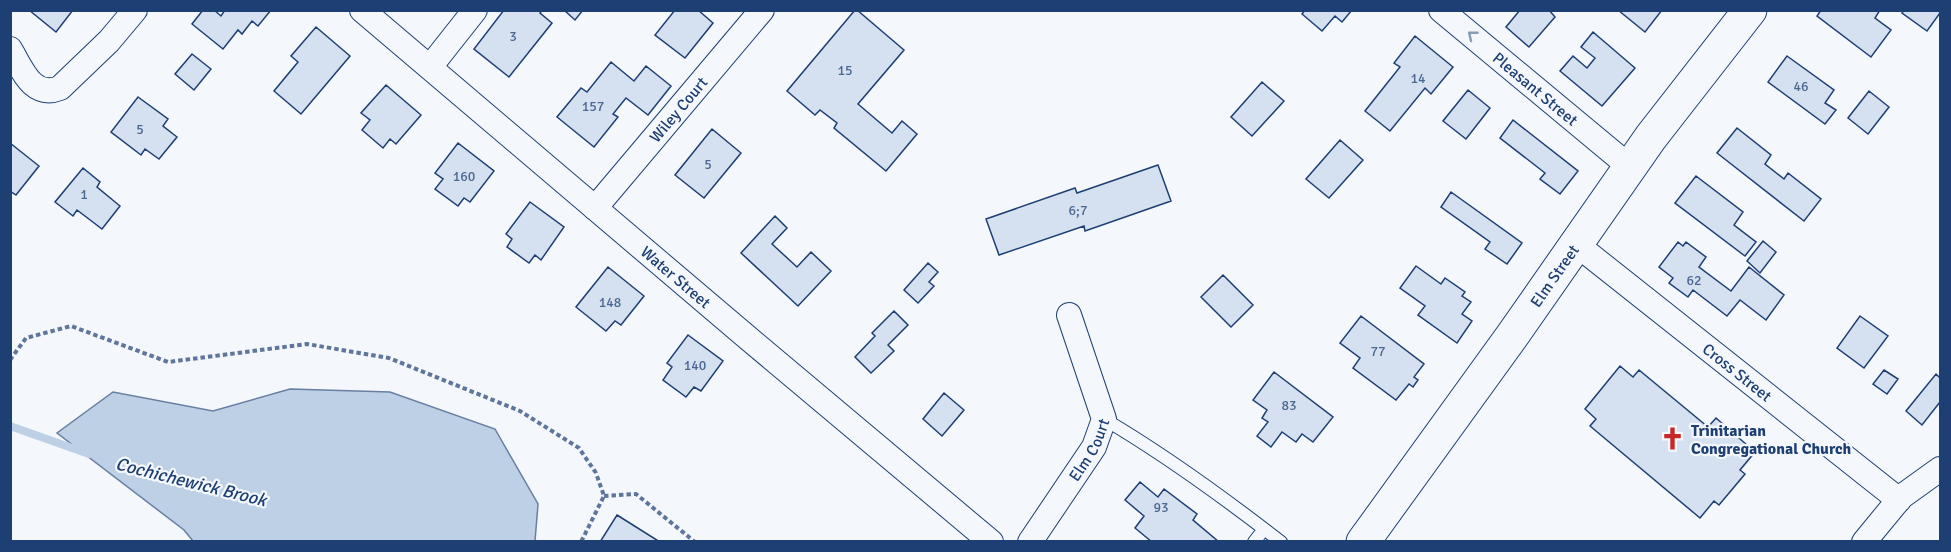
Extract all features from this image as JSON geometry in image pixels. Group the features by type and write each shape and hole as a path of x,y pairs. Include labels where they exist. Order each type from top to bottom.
{"street":[{"path":"10,49 31,84 39,89 52,91 60,88 109,41 135,10"},
{"name":"Water Street","path":"362,10 991,542"},
{"path":"430,67 475,10"},
{"name":"Wiley Court","path":"595,208 762,10"},
{"name":"Pleasant Street","path":"1442,10 1630,167"},
{"name":"Elm Street","path":"1363,542 1651,137 1750,10"},
{"name":"Cross Street","path":"1576,244 1899,500"},
{"name":"Elm Court","path":"1030,542 1094,447 1104,419 1069,315"},
{"path":"1864,542 1899,500 1941,469"}],"lane":[{"path":"1104,419 1219,494 1281,542"},
{"path":"1254,542 1264,529"}],"path":[{"path":"10,360 26,338 71,326 168,362 307,344 389,358 520,411 579,448 596,473 604,496 580,542"},
{"path":"604,496 636,494 695,542"}],"water":[{"path":"290,389 390,392 495,429 538,504 535,541 193,541 184,530 57,433 113,392 213,411"}],"building":[{"path":"29,10 73,10 56,32"},
{"path":"203,10 214,10 221,16 225,10 271,10 258,26 252,21 242,34 238,30 223,49 192,24"},
{"path":"504,10 542,10 540,13 552,23 509,77 474,49"},
{"path":"564,10 583,10 575,20"},
{"path":"675,10 698,10 713,23 685,58 655,35"},
{"path":"855,10 904,50 858,104 892,133 902,121 917,134 886,171 834,128 837,123 820,110 815,115 787,91"},
{"path":"1305,10 1352,10 1342,22 1335,16 1322,31 1302,14"},
{"path":"1520,10 1549,10 1555,17 1529,47 1506,27"},
{"path":"1618,10 1662,10 1645,32"},
{"path":"1821,10 1880,10 1875,18 1891,30 1871,57 1817,16"},
{"path":"1904,10 1940,10 1940,13 1927,31 1902,13"},
{"path":"316,27 350,56 301,114 274,91 298,62 291,56"},
{"path":"1593,32 1635,68 1602,106 1560,71 1573,56 1587,68 1595,58 1581,47"},
{"path":"1415,36 1453,67 1431,94 1425,88 1390,131 1365,111 1400,67 1394,63"},
{"path":"192,54 211,69 194,90 175,74"},
{"path":"1787,56 1834,90 1825,103 1836,110 1825,124 1768,82"},
{"path":"611,62 634,81 646,66 671,86 648,115 626,98 613,114 618,117 594,147 557,117 581,88 587,92"},
{"path":"1262,82 1284,101 1252,136 1231,117"},
{"path":"386,85 421,115 396,144 390,139 383,148 362,130 370,120 361,113"},
{"path":"1468,90 1490,108 1466,139 1443,121"},
{"path":"1869,91 1889,107 1868,134 1848,118"},
{"path":"138,97 168,119 163,126 177,137 159,159 145,149 141,155 111,132"},
{"path":"1513,120 1578,171 1560,194 1540,179 1545,173 1500,138"},
{"path":"1737,128 1771,155 1765,164 1784,179 1788,173 1821,199 1804,221 1717,153"},
{"path":"712,129 741,153 704,198 675,175"},
{"path":"1340,140 1363,160 1329,198 1306,179"},
{"path":"10,143 39,166 16,195 10,191"},
{"path":"458,143 494,171 470,202 464,198 458,206 435,189 443,179 435,173"},
{"path":"1158,165 1171,201 1085,231 1084,226 999,255 986,219 1075,188 1077,193"},
{"path":"83,168 100,182 97,187 120,206 102,229 77,210 73,216 55,202"},
{"path":"1696,176 1743,212 1734,225 1756,242 1745,256 1675,203"},
{"path":"1451,192 1522,243 1507,264 1485,249 1490,242 1441,207"},
{"path":"530,202 564,227 541,260 535,255 529,263 507,247 512,239 506,234"},
{"path":"775,216 787,228 772,244 797,267 811,252 831,271 798,306 741,253"},
{"path":"1763,241 1776,252 1760,273 1747,261"},
{"path":"1678,242 1683,246 1686,242 1706,257 1699,267 1731,291 1749,267 1784,295 1766,320 1740,300 1727,316 1693,290 1688,297 1669,283 1673,278 1659,267"},
{"path":"928,263 938,272 929,282 934,286 918,303 904,290"},
{"path":"1416,266 1441,284 1445,278 1465,292 1462,296 1471,302 1462,314 1472,321 1457,343 1418,315 1425,306 1400,288"},
{"path":"608,267 644,296 621,325 615,321 606,331 576,307"},
{"path":"1223,275 1253,305 1231,327 1201,297"},
{"path":"894,311 908,325 888,345 894,351 871,373 855,357 875,336 872,333"},
{"path":"1361,316 1424,364 1414,377 1418,380 1413,387 1409,384 1396,400 1353,368 1360,358 1340,343"},
{"path":"1860,316 1888,336 1864,368 1837,348"},
{"path":"688,335 723,361 701,391 694,387 686,397 663,380 672,367 667,363"},
{"name":"Trinitarian Congregational Church","path":"1620,366 1633,377 1639,370 1708,427 1716,418 1755,452 1740,470 1745,474 1719,505 1714,501 1700,518 1590,426 1596,419 1585,409"},
{"path":"1884,370 1898,379 1887,394 1873,384"},
{"path":"1274,372 1333,417 1313,442 1302,434 1296,442 1282,432 1271,447 1257,436 1268,422 1262,418 1267,410 1253,400"},
{"path":"1936,374 1940,378 1940,402 1922,425 1906,411"},
{"path":"944,393 964,410 942,436 923,419"},
{"path":"1140,482 1158,497 1164,489 1197,514 1193,520 1219,542 1152,542 1135,528 1144,516 1125,500"},
{"path":"617,515 660,542 600,542"}],"waterway":[{"name":"Cochichewick Brook","path":"10,426 89,454"}],"place":[{"name":"Trinitarian Congregational Church","path":"1673,439"}]}
